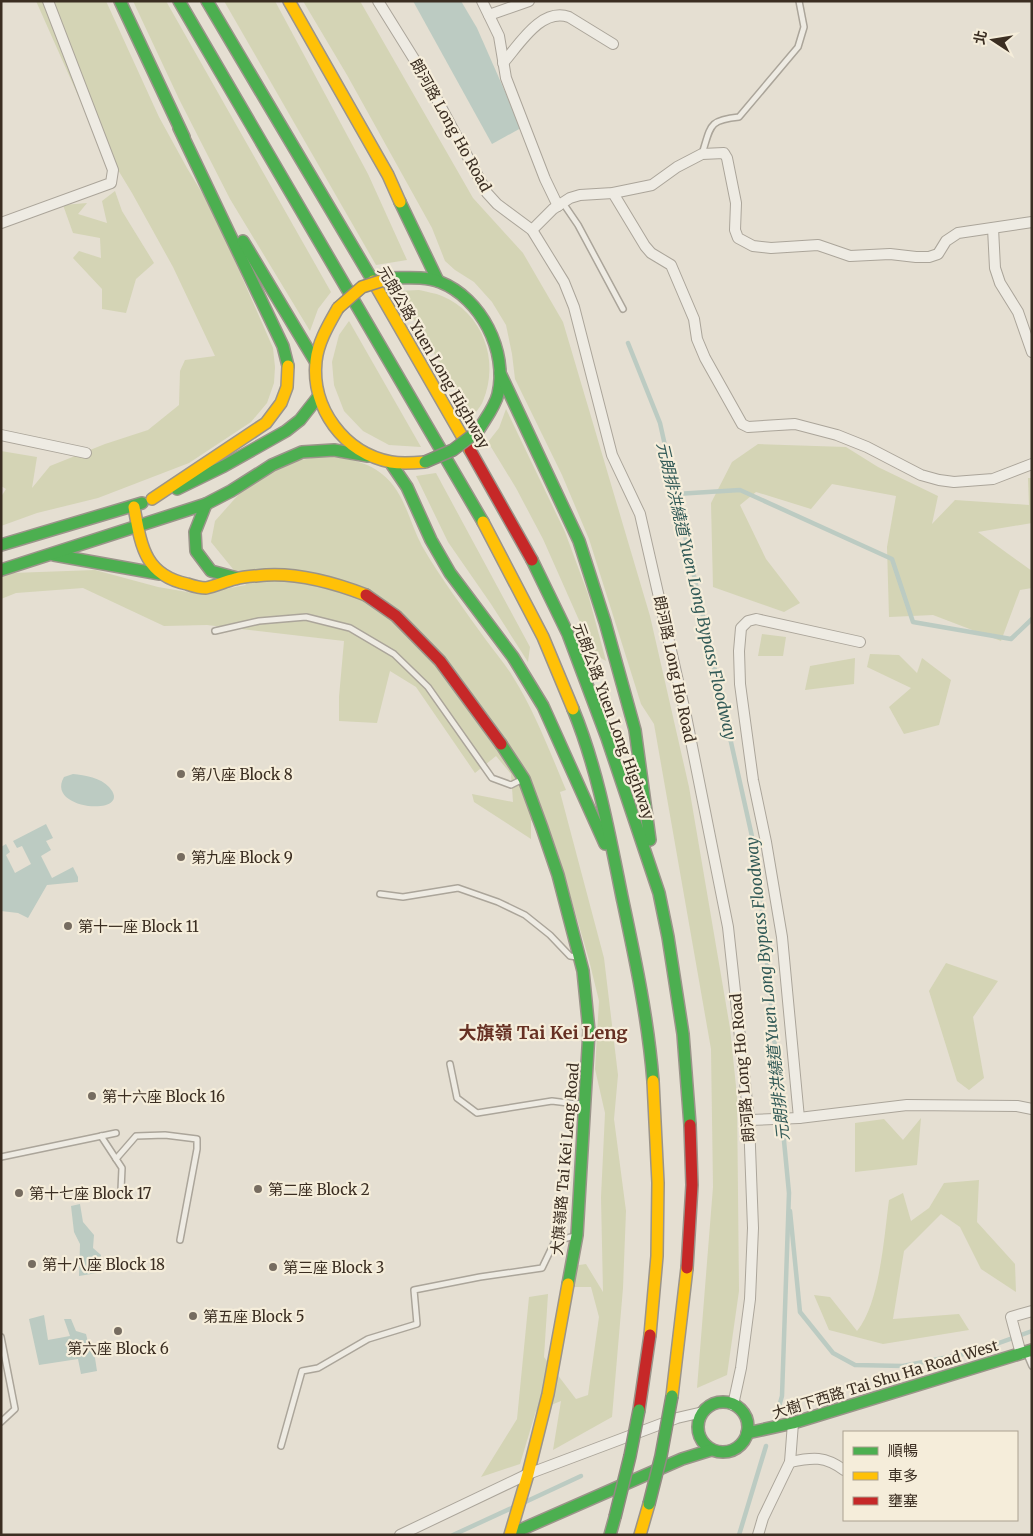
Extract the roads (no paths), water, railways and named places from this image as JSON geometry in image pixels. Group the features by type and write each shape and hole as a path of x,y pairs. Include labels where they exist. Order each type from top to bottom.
{"main road":[{"path":"120,1 283,346 288,366 287,387 281,404 266,423 152,499"},
{"path":"179,1 469,496 528,606 561,678 593,764 602,796 650,1040 657,1142 658,1217 656,1283 645,1379 630,1456 610,1535"},
{"name":"元朗公路 Yuen Long Highway","path":"207,1 476,458 542,579 568,634 591,693 659,893 671,954 683,1034 691,1138 692,1185 689,1254 672,1396 661,1456 640,1535"},
{"path":"288,1 388,174 438,281"},
{"path":"179,128 230,220 315,361"},
{"path":"376,458 344,439 332,424 318,397 315,361 325,329 338,308 362,287 390,278 438,281 454,289 472,304 485,322 494,343 500,373 579,540 605,622 635,730 659,893"},
{"path":"1,570 206,504 231,491 272,465 302,452 334,450 390,462 409,463 436,459 455,449 478,431 498,394 500,373"},
{"path":"1,545 134,507 224,466 268,442 300,420 318,397"},
{"path":"390,462 411,495 430,540 446,566 514,658 543,706 617,870"},
{"path":"206,504 195,532 196,551 211,571 237,578"},
{"name":"大旗嶺路 Tai Kei Leng Road","path":"134,507 145,555 150,564 160,574 180,583 205,588 237,578 267,575 298,577 328,582 365,595 396,616 440,660 493,730 524,779 558,875 580,957 590,1031 577,1235 548,1394 511,1532"},
{"path":"51,555 160,574"},
{"name":"大樹下西路 Tai Shu Ha Road West","path":"747,1434 794,1423 1026,1352"},
{"path":"722,1402 733,1405 742,1412 747,1422 747,1434 741,1445 730,1451 720,1452 711,1450 704,1444 698,1428 703,1412 712,1405 722,1402"},
{"path":"511,1532 682,1459 711,1450"}],"street":[{"path":"1,223 111,183 113,170 48,1"},
{"name":"朗河路 Long Ho Road","path":"378,1 424,75 487,193 497,204 532,230 564,282 574,307 612,454 640,514 686,716 728,927 752,1120 753,1228 750,1299 741,1368 733,1405"},
{"path":"482,1 499,36 506,78 545,179 560,204"},
{"path":"490,15 529,1"},
{"path":"503,63 540,22 554,15 569,17 613,44"},
{"path":"532,230 560,204 580,195 613,192 652,185 677,167 702,154 724,152 728,158 736,203 734,230 738,238 753,246 771,248 818,245 850,256 890,254 929,257 938,254 946,241 958,233 1032,222"},
{"path":"613,192 645,246 651,253 671,265 694,319 697,339 705,358 742,424 748,428 795,424 868,447 921,475 954,482 993,479 1032,464"},
{"path":"993,228 995,268 1000,283 1018,312 1032,352"},
{"path":"1,435 86,453"},
{"path":"799,1118 782,937 766,842 753,780 740,684 739,651 741,628 744,624 756,619 860,642"},
{"path":"752,1120 799,1118 907,1105 1017,1106 1032,1109"},
{"path":"1026,1352 1011,1317 1032,1311"},
{"path":"400,1535 526,1479 677,1418 703,1412"},
{"path":"758,1535 763,1518 790,1462 794,1423"},
{"path":"790,1462 809,1458 826,1459 843,1469"}],"lane":[{"path":"702,154 711,128 720,119 739,117 798,47 804,27 799,1"},
{"path":"560,204 578,225 623,309"},
{"path":"215,631 259,621 306,617 350,628 394,654 428,687 492,778 510,785 524,779"},
{"path":"380,894 403,897 458,888 498,902 525,915 550,935 570,956 580,957"},
{"path":"450,1064 457,1098 477,1113 552,1100 576,1104 586,1102"},
{"path":"1,1157 116,1133"},
{"path":"116,1159 136,1136 165,1135 197,1139 197,1149 180,1240"},
{"path":"101,1136 122,1168 121,1190"},
{"path":"281,1446 302,1371 318,1368 368,1338 417,1324 414,1290 540,1268 544,1266 555,1241 577,1235"},
{"path":"1,1337 15,1409 1,1422"},
{"path":"1026,1352 1032,1366"}],"waterway":[{"name":"元朗排洪繞道 Yuen Long Bypass Floodway","path":"628,343 660,423 757,859 789,1193 782,1396 778,1410"},
{"path":"676,494 740,490 892,559 913,622 1011,639 1032,619"},
{"path":"790,1211 800,1312 833,1353 855,1365 903,1366 974,1352 1032,1331"},
{"name":"元朗排洪繞道 Yuen Long Bypass Floodway","path":"739,1535 766,1446"},
{"path":"523,1503 581,1476"},
{"path":"453,1535 514,1507"}],"place":[{"name":"第八座 Block 8","path":"181,774"},
{"name":"第九座 Block 9","path":"181,857"},
{"name":"第十一座 Block 11","path":"68,926"},
{"name":"第十六座 Block 16","path":"92,1096"},
{"name":"第二座 Block 2","path":"258,1189"},
{"name":"第十七座 Block 17","path":"19,1193"},
{"name":"第十八座 Block 18","path":"32,1264"},
{"name":"第三座 Block 3","path":"273,1267"},
{"name":"第五座 Block 5","path":"193,1316"},
{"name":"第六座 Block 6","path":"118,1331"}],"district":[{"name":"大旗嶺 Tai Kei Leng","path":"543,1032"}]}
